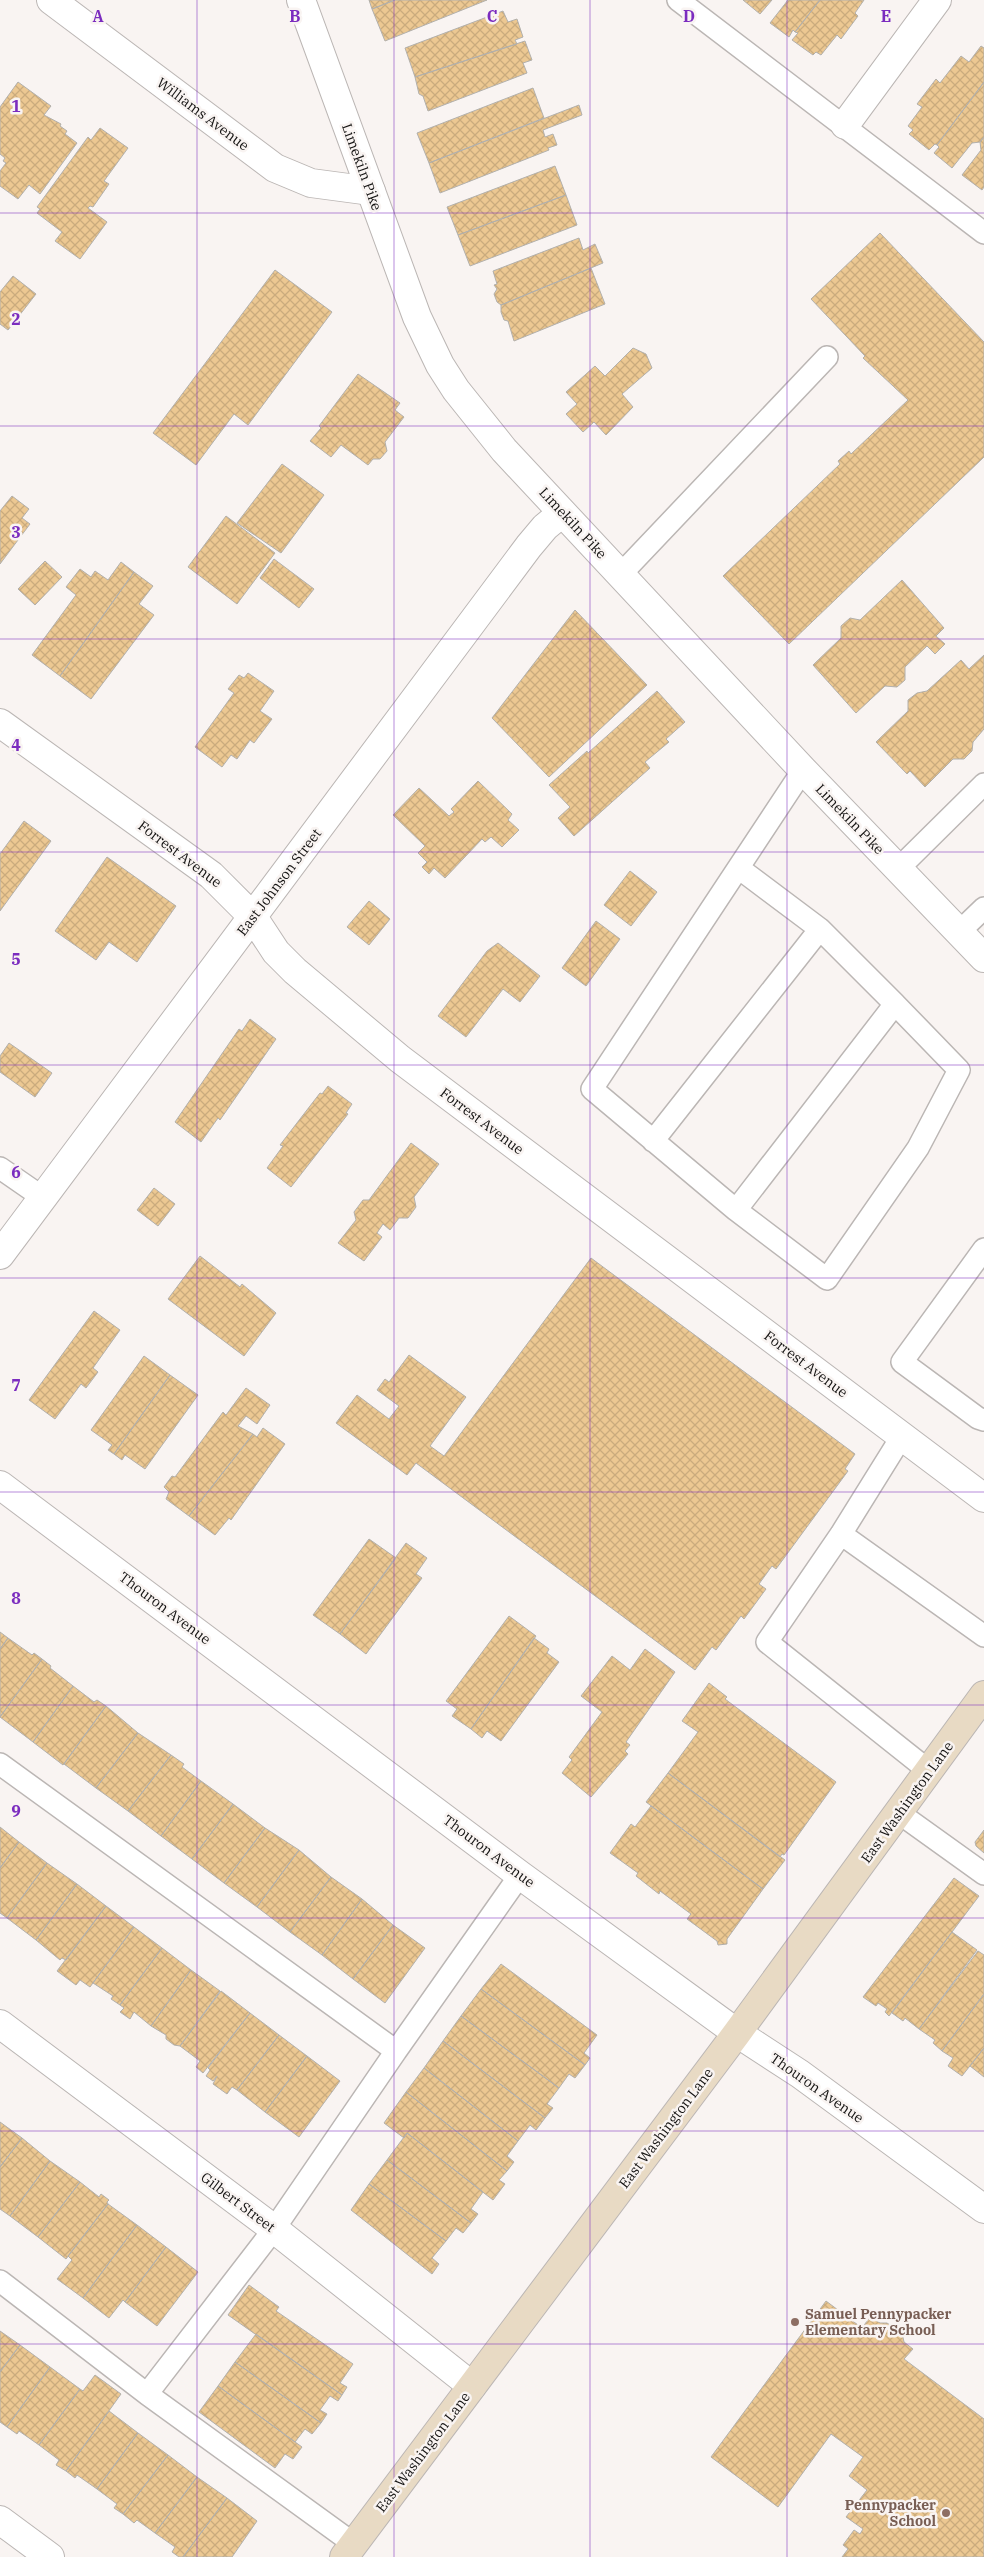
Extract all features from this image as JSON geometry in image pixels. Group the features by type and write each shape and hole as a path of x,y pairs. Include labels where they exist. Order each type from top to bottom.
{"main road":[{"name":"East Washington Lane","path":"349,2550 737,2033 984,1695"}],"street":[{"name":"Williams Avenue","path":"51,0 275,168 311,183 371,191"},
{"name":"Limekiln Pike","path":"301,0 417,317 440,365 456,390 486,430 562,513 803,770 984,958"},
{"path":"845,125 937,0"},
{"name":"East Johnson Street","path":"0,1255 529,546 545,527 562,513"},
{"name":"Forrest Avenue","path":"0,723 211,876 253,916 276,952 400,1059 984,1498"},
{"name":"Thouron Avenue","path":"0,1485 520,1875 737,2033 800,2074 984,2209"},
{"name":"Gilbert Street","path":"0,2024 274,2229 472,2386"},
{"path":"0,2520 50,2557"}],"lane":[{"path":"678,0 845,125 984,233"},
{"path":"621,574 827,357"},
{"path":"740,869 820,929 959,1070 918,1148 827,1279 736,1210 592,1089 740,869 803,770"},
{"path":"898,869 984,784"},
{"path":"959,932 984,908"},
{"path":"653,1141 820,929"},
{"path":"736,1210 895,1004"},
{"path":"0,1168 42,1197"},
{"path":"984,1249 902,1362 978,1418 984,1420"},
{"path":"902,1436 841,1534 767,1642 929,1771"},
{"path":"841,1534 984,1636"},
{"path":"0,1764 396,2050"},
{"path":"899,1813 984,1874"},
{"path":"147,2394 274,2229 396,2050 520,1875"},
{"path":"0,2282 349,2550"}],"building":[{"path":"369,0 395,0 372,9"},
{"path":"395,0 487,0 385,41 372,9"},
{"path":"743,0 772,0 760,14"},
{"path":"788,0 820,0 789,37 770,23"},
{"path":"820,0 864,0 855,13 858,16 841,39 837,35 821,55 816,52 813,55 792,40 798,33 795,32"},
{"path":"503,11 508,22 517,19 523,37 515,40 517,44 415,77 405,48"},
{"path":"525,41 532,60 523,63 527,73 428,111 423,96 419,94 415,77"},
{"path":"981,46 984,48 984,82 937,145 935,144 929,150 909,134 913,130 908,126 922,107 917,104 936,79 940,83 961,56 969,62"},
{"path":"18,82 51,106 44,115 61,124 60,126 67,131 65,134 77,143 40,194 29,185 18,199 0,186 0,171 6,163 3,161 5,158 0,154 0,107"},
{"path":"984,82 984,137 980,142 972,143 952,168 934,153 939,147 937,145"},
{"path":"533,88 544,118 429,163 417,133"},
{"path":"579,105 582,115 543,130 545,137 553,134 557,145 548,148 549,150 440,193 429,163"},
{"path":"100,128 128,148 104,181 109,184 93,207 90,206 88,208 107,222 80,259 55,241 62,232 37,213 40,209 37,207 88,137 91,140"},
{"path":"984,137 984,187 982,190 962,175 981,150 980,142"},
{"path":"555,166 566,195 458,235 447,207"},
{"path":"566,195 577,225 470,266 458,235"},
{"path":"880,233 984,342 984,457 789,644 723,576 840,464 838,461 849,451 851,454 908,400 863,358 865,356 811,299"},
{"path":"579,238 583,250 595,244 603,263 501,305 497,302 494,294 497,289 494,285 497,284 493,271"},
{"path":"591,268 605,304 514,341 508,321 504,320 501,312 501,305"},
{"path":"275,270 332,312 248,425 234,414 196,465 153,433"},
{"path":"13,276 36,294 8,330 0,324 0,292"},
{"path":"633,348 646,354 652,368 622,394 633,407 606,435 594,422 583,432 566,414 577,404 566,392 595,366 605,376"},
{"path":"358,374 400,403 395,410 404,417 385,442 387,451 380,459 373,459 368,465 341,445 331,457 310,441"},
{"path":"282,464 324,495 281,553 237,523"},
{"path":"12,496 29,509 22,518 30,524 0,564 0,511"},
{"path":"226,516 275,553 237,604 188,567"},
{"path":"274,559 314,589 299,608 260,578"},
{"path":"45,561 62,577 35,605 18,589"},
{"path":"121,562 134,572 60,676 32,655 76,595 66,587 80,569 91,577 95,571 108,580"},
{"path":"134,572 153,586 139,604 154,615 91,699 60,676"},
{"path":"902,580 944,628 936,636 945,644 935,654 927,646 905,667 905,680 897,687 885,686 856,713 813,665 841,638 841,626 850,618 860,620"},
{"path":"575,610 647,685 549,777 492,718"},
{"path":"984,655 984,729 973,742 972,751 964,759 953,759 925,787 910,771 907,774 876,742 908,711 908,700 917,693 927,691 961,660 969,669"},
{"path":"248,673 274,691 260,711 272,719 254,743 250,740 237,759 231,755 222,767 195,747 234,693 228,689 239,675 244,678"},
{"path":"657,691 685,722 666,739 669,742 645,762 650,768 574,836 558,818 570,807 549,785"},
{"path":"478,781 512,814 508,820 519,830 502,847 491,837 485,842 482,839 445,878 434,868 429,874 422,867 427,862 418,853 425,846 393,815 419,788 449,816 454,812 451,809"},
{"path":"24,821 51,841 0,911 0,854"},
{"path":"107,857 176,906 137,962 109,942 96,960 55,931"},
{"path":"630,871 657,892 631,926 604,905"},
{"path":"369,901 390,919 369,945 347,927"},
{"path":"596,921 620,939 586,986 562,968"},
{"path":"498,943 540,976 520,1002 503,989 466,1037 438,1016 487,951"},
{"path":"250,1019 276,1039 220,1120 218,1118 201,1142 175,1122 239,1029 242,1031"},
{"path":"9,1043 52,1073 35,1097 0,1072 0,1056"},
{"path":"328,1086 352,1104 346,1113 348,1114 291,1187 267,1168 283,1146 280,1145 320,1093 322,1094"},
{"path":"411,1143 439,1164 414,1197 416,1207 408,1218 399,1218 390,1230 383,1224 377,1233 382,1237 364,1261 338,1243 356,1220 354,1212 363,1200 369,1200"},
{"path":"154,1188 175,1204 158,1226 137,1210"},
{"path":"200,1256 240,1287 242,1284 276,1313 244,1356 168,1299"},
{"path":"591,1258 855,1454 845,1469 848,1471 776,1569 772,1566 759,1584 766,1589 744,1619 741,1616 716,1650 712,1647 695,1670 416,1463 407,1475 336,1423 357,1395 389,1419 399,1406 377,1390 385,1379 389,1382 409,1355 466,1397 430,1446 444,1456"},
{"path":"94,1311 120,1330 93,1368 98,1372 86,1388 81,1384 55,1419 29,1400"},
{"path":"144,1356 170,1375 114,1454 108,1450 112,1445 91,1430"},
{"path":"170,1375 198,1395 145,1469 125,1455 122,1460 114,1454"},
{"path":"246,1388 270,1405 257,1424 246,1416 238,1426 253,1434 189,1516 166,1499 169,1492 164,1487 172,1476 175,1477 223,1412 226,1415"},
{"path":"263,1428 285,1444 231,1520 229,1518 215,1535 189,1516 253,1434 257,1437"},
{"path":"369,1539 396,1558 340,1634 313,1615"},
{"path":"406,1543 427,1558 416,1574 422,1578 366,1654 340,1634"},
{"path":"509,1616 536,1636 471,1729 452,1716 457,1709 446,1701"},
{"path":"0,1632 8,1638 0,1649"},
{"path":"8,1638 32,1655 34,1653 42,1659 0,1717 0,1649"},
{"path":"534,1638 549,1649 547,1653 559,1662 501,1741 487,1731 482,1738 471,1729"},
{"path":"645,1649 675,1672 626,1742 630,1745 625,1751 628,1754 591,1797 562,1773 572,1760 569,1757 602,1712 581,1696 612,1656 630,1670"},
{"path":"42,1659 51,1666 50,1668 73,1686 33,1742 0,1717"},
{"path":"709,1683 727,1697 725,1699 836,1782 784,1855 782,1854 780,1857 668,1773 698,1732 682,1721"},
{"path":"73,1686 94,1702 97,1700 106,1706 63,1765 33,1742"},
{"path":"106,1706 138,1733 96,1788 64,1764"},
{"path":"138,1733 171,1755 128,1811 96,1788"},
{"path":"171,1755 184,1764 182,1767 201,1781 161,1836 128,1811"},
{"path":"668,1773 785,1860 763,1889 646,1802"},
{"path":"201,1781 233,1804 192,1859 161,1836"},
{"path":"233,1804 265,1828 224,1883 192,1859"},
{"path":"651,1806 763,1889 727,1939 727,1944 718,1945 717,1941 687,1919 691,1914 660,1891 659,1894 636,1876 638,1873 610,1853 631,1824 635,1827"},
{"path":"0,1827 19,1842 0,1868"},
{"path":"265,1828 299,1850 257,1907 224,1883"},
{"path":"984,1830 984,1853 976,1846 975,1842"},
{"path":"19,1842 47,1863 7,1918 0,1913 0,1868"},
{"path":"299,1850 331,1877 290,1932 257,1907"},
{"path":"47,1863 77,1884 36,1940 7,1918"},
{"path":"331,1877 362,1899 322,1955 290,1932"},
{"path":"954,1878 979,1896 889,2016 885,2012 887,2009 878,2003 876,2006 863,1997"},
{"path":"77,1884 106,1906 66,1960 62,1958 60,1960 36,1940"},
{"path":"362,1899 393,1925 353,1979 322,1955"},
{"path":"106,1906 134,1927 90,1987 80,1980 76,1985 57,1971"},
{"path":"393,1925 425,1948 385,2003 353,1979"},
{"path":"134,1927 162,1948 120,2005 111,1999 113,1996 93,1983"},
{"path":"952,1932 977,1950 919,2029 905,2018 903,2021 892,2013"},
{"path":"162,1948 191,1970 151,2026 134,2012 130,2019 120,2012 124,2008 120,2005"},
{"path":"978,1951 984,1955 984,1994 942,2051 933,2043 935,2040 919,2029"},
{"path":"501,1964 597,2035 584,2053 590,2058 585,2065 481,1989"},
{"path":"191,1970 220,1991 180,2046 174,2045 166,2039 166,2035 151,2026"},
{"path":"481,1989 585,2065 575,2078 569,2074 559,2088 461,2016"},
{"path":"221,1991 250,2013 203,2073 196,2067 200,2061 180,2046"},
{"path":"984,1994 984,2048 962,2076 948,2066 953,2058 942,2051"},
{"path":"250,2013 279,2035 237,2090 232,2087 227,2094 213,2084 217,2076 213,2081 206,2076 210,2070 208,2068"},
{"path":"461,2016 559,2088 547,2104 553,2108 545,2118 443,2041"},
{"path":"279,2035 307,2056 265,2112 237,2090"},
{"path":"443,2041 545,2118 536,2130 530,2125 518,2141 424,2068"},
{"path":"984,2048 984,2077 970,2066"},
{"path":"307,2056 340,2081 299,2137 265,2112"},
{"path":"424,2068 518,2141 507,2156 514,2162 507,2171 406,2092"},
{"path":"406,2092 507,2171 499,2180 505,2184 493,2200 407,2133 404,2138 384,2123"},
{"path":"0,2122 22,2138 0,2167"},
{"path":"407,2133 483,2192 471,2209 478,2214 471,2223 387,2160"},
{"path":"22,2138 50,2161 10,2216 0,2209 0,2167"},
{"path":"387,2160 471,2223 463,2233 456,2228 446,2241 369,2184"},
{"path":"50,2161 80,2182 38,2237 10,2216"},
{"path":"80,2182 99,2197 101,2194 109,2200 108,2204 66,2259 38,2237"},
{"path":"369,2184 446,2241 432,2258 439,2264 432,2274 351,2210"},
{"path":"108,2204 137,2225 83,2298 57,2279 72,2260 68,2256"},
{"path":"137,2225 166,2247 125,2302 123,2300 109,2318 83,2298"},
{"path":"166,2247 198,2272 157,2326 125,2302"},
{"path":"249,2285 279,2307 276,2311 353,2364 340,2383 347,2387 342,2395 228,2315"},
{"path":"826,2301 862,2328 870,2317 880,2323 887,2323 902,2333 904,2342 913,2349 904,2359 984,2419 984,2557 842,2557 848,2549 843,2545 854,2530 860,2534 863,2529 846,2517 867,2490 849,2476 863,2457 831,2434 778,2507 711,2457"},
{"path":"0,2331 20,2345 0,2372"},
{"path":"256,2334 342,2395 338,2401 330,2396 320,2410 327,2414 321,2423 235,2362"},
{"path":"20,2345 50,2367 7,2427 0,2422 0,2372"},
{"path":"235,2362 321,2423 312,2434 305,2429 295,2442 218,2386"},
{"path":"50,2367 80,2389 39,2445 19,2431 17,2434 7,2427"},
{"path":"95,2375 121,2394 66,2471 56,2465 59,2460 39,2445 80,2389 83,2391"},
{"path":"218,2386 302,2447 293,2459 285,2454 275,2468 199,2412"},
{"path":"109,2411 138,2433 97,2489 77,2475 75,2478 66,2471"},
{"path":"138,2433 168,2455 123,2514 114,2508 117,2504 97,2489"},
{"path":"168,2455 197,2477 155,2533 137,2520 134,2523 123,2514"},
{"path":"197,2477 227,2498 183,2557 179,2557 172,2552 175,2547 155,2533"},
{"path":"227,2498 257,2521 232,2557 183,2557"}],"place":[{"name":"Samuel Pennypacker Elementary School","path":"795,2322"},
{"name":"Pennypacker School","path":"946,2513"}]}
